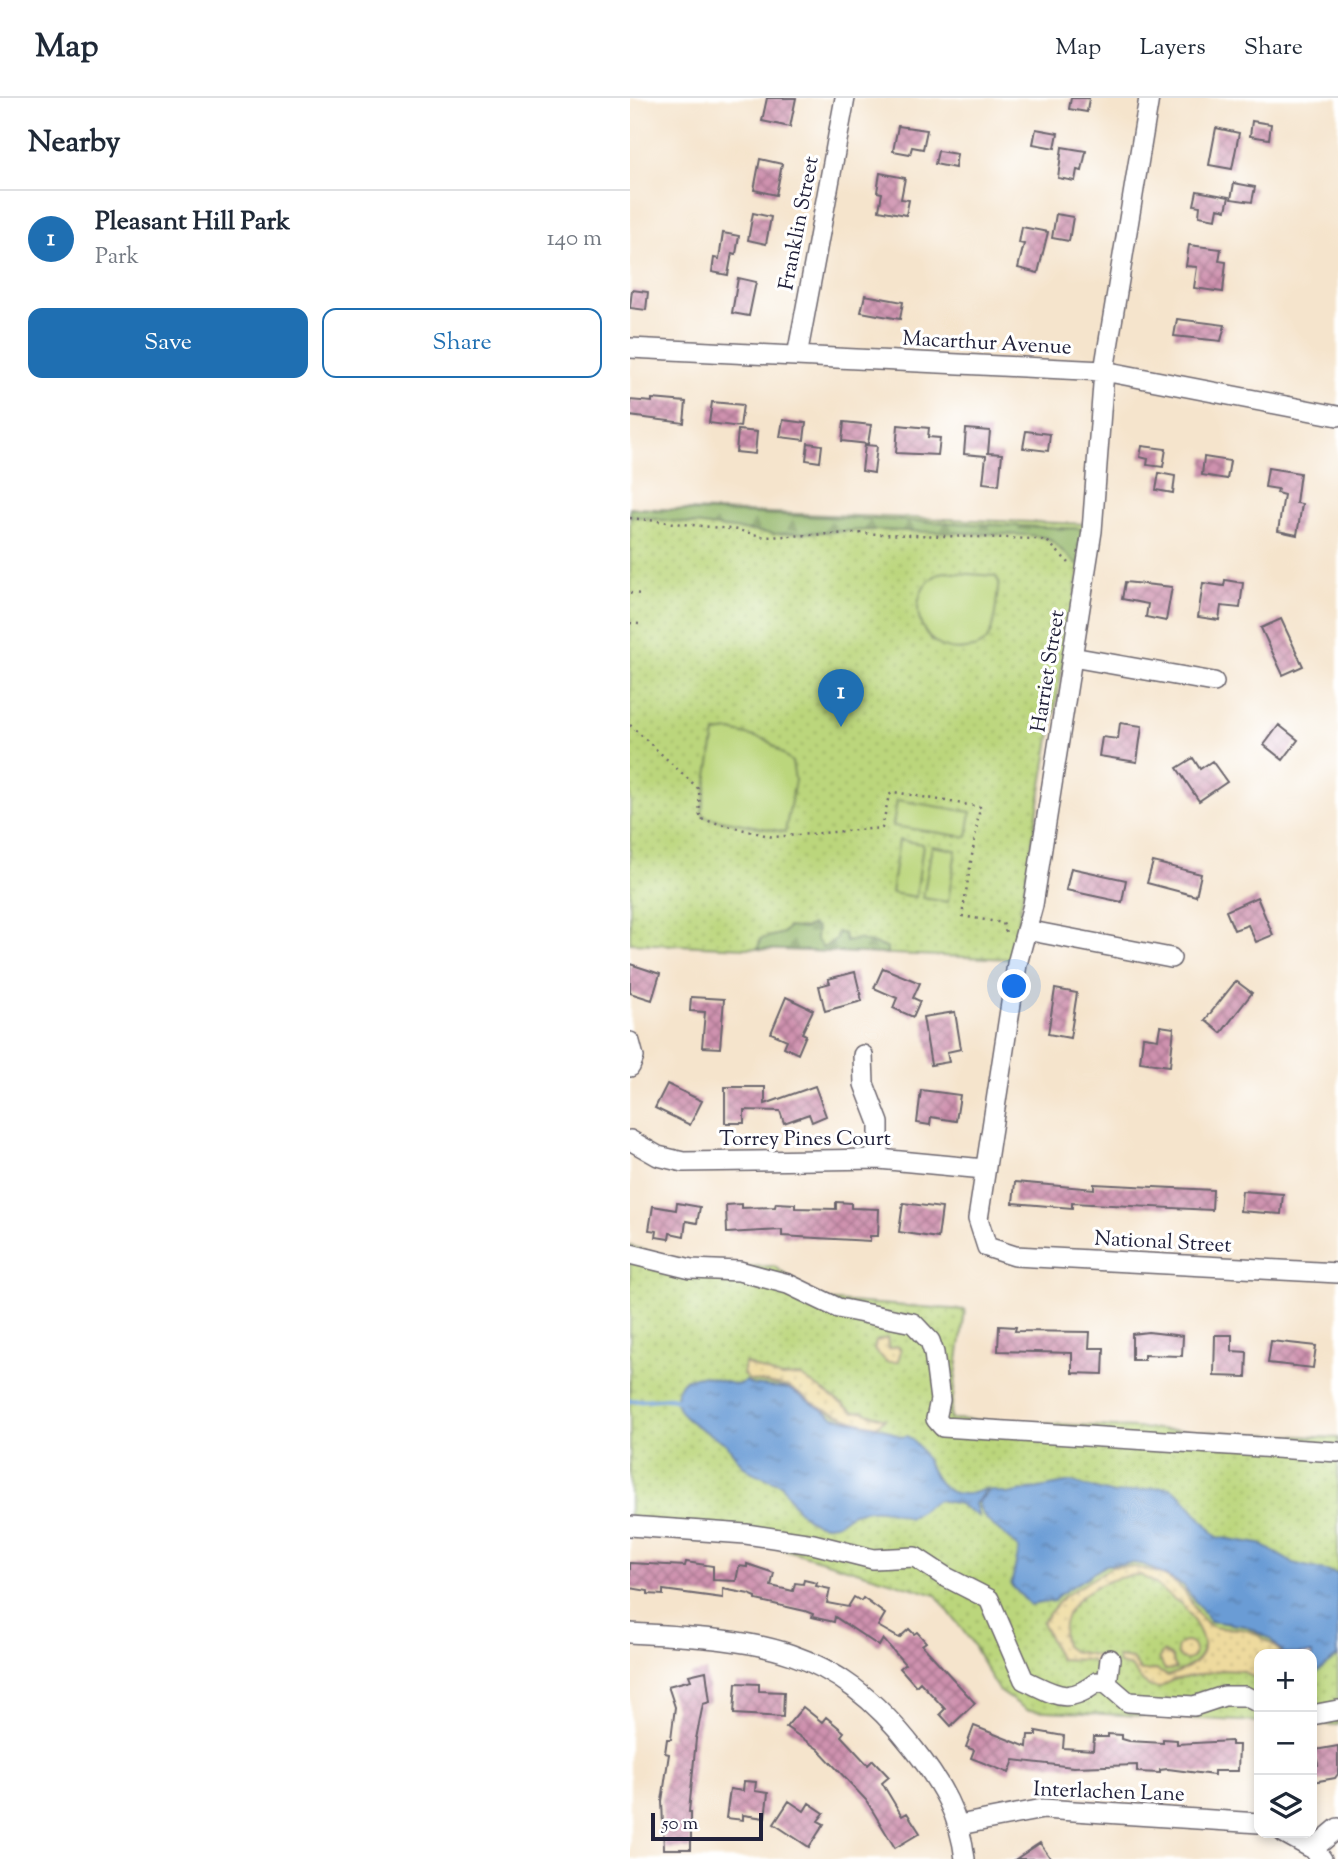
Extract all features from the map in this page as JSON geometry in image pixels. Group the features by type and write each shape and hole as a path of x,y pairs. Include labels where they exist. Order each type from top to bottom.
{"street":[{"name":"Franklin Street","path":"797,356 845,98"},
{"name":"Harriet Street","path":"987,1247 978,1219 984,1170 1092,531 1104,371 1149,98"},
{"name":"Macarthur Avenue","path":"630,348 1104,371 1338,416"},
{"path":"1072,657 1214,682"},
{"path":"1026,930 1171,958"},
{"path":"630,1042 634,1057 630,1067"},
{"path":"863,1055 863,1084 879,1123 879,1159"},
{"name":"Torrey Pines Court","path":"630,1140 658,1156 683,1162 879,1159 984,1170"},
{"name":"National Street","path":"987,1247 1015,1256 1338,1273"},
{"path":"630,1254 691,1269 739,1271 788,1284 838,1308 913,1323 930,1341 934,1353 940,1400 936,1419 943,1427 1338,1452"},
{"path":"630,1526 746,1534 813,1544 873,1559 915,1558 989,1599 1024,1680 1063,1698 1078,1695 1097,1682 1108,1684 1129,1702 1194,1706 1224,1696 1245,1696 1254,1700"},
{"path":"630,1638 630,1633 747,1641 782,1649 825,1668 857,1689 898,1729 940,1783 959,1825 965,1859"},
{"path":"1108,1684 1110,1659"},
{"path":"1317,1714 1338,1710"},
{"name":"Interlachen Lane","path":"959,1825 1043,1809 1254,1823"},
{"path":"1292,1838 1317,1854 1338,1828"}],"path":[{"path":"630,518 738,530 765,537 852,533 1037,539 1047,541 1079,570"},
{"path":"630,593 642,594"},
{"path":"630,624 639,624"},
{"path":"630,725 699,789 700,819 773,838 882,828 889,795 894,792 979,807 962,916 1003,923 1007,927 1004,945"}],"green space":[{"path":"630,508 1087,524 1012,959 630,943"},
{"path":"630,508 1086,529 1080,563 1077,564 1048,538 1028,535 872,530 774,534 630,516"},
{"path":"943,572 995,576 999,582 992,629 980,646 950,649 936,643 926,633 920,621 918,607 921,593 929,581"},
{"path":"731,731 767,740 792,762 795,780 785,832 706,817 702,812 715,733"},
{"path":"897,800 971,812 967,837 893,826"},
{"path":"899,840 923,844 916,897 891,893"},
{"path":"932,846 956,850 948,902 923,898"},
{"path":"811,925 817,928 816,939 823,948 836,939 837,932 844,934 846,942 858,939 887,948 887,954 758,949 760,939 783,933 788,927 804,929"},
{"path":"630,1246 708,1268 774,1266 819,1300 965,1310 950,1419 1338,1438 1338,1725 1317,1724 1317,1649 1254,1649 1254,1722 1027,1710 998,1690 970,1640 936,1595 777,1547 630,1534"}],"sand":[{"path":"887,1338 889,1349 897,1346 901,1350 898,1362 887,1362 874,1350 876,1341"},
{"path":"745,1363 781,1377 801,1376 854,1412 862,1411 885,1419 876,1426 855,1421 821,1408 789,1387 749,1380 743,1374"},
{"path":"1112,1567 1140,1568 1176,1583 1200,1617 1209,1625 1252,1632 1277,1649 1254,1649 1254,1678 1242,1671 1221,1670 1173,1680 1159,1688 1151,1687 1143,1682 1131,1667 1119,1664 1117,1657 1132,1659 1141,1671 1156,1670 1168,1676 1195,1662 1201,1654 1202,1637 1182,1604 1140,1575 1111,1580 1084,1594 1066,1616 1063,1630 1065,1646 1072,1651 1100,1656 1104,1666 1099,1667 1090,1660 1059,1659 1042,1622 1063,1597"},
{"path":"1186,1642 1192,1645 1195,1651 1192,1657 1186,1660 1180,1657 1177,1651 1180,1645"},
{"path":"1163,1652 1172,1657 1176,1669 1165,1670 1159,1658"}],"water":[{"path":"702,1376 737,1385 746,1381 752,1385 789,1389 834,1417 883,1428 901,1437 907,1436 921,1451 944,1488 954,1493 966,1494 987,1489 975,1504 979,1517 959,1504 938,1500 909,1518 889,1511 875,1510 854,1513 835,1524 817,1524 809,1520 796,1508 782,1485 747,1469 726,1444 693,1424 679,1410 677,1392 683,1381"},
{"path":"1071,1482 1114,1494 1171,1488 1181,1495 1217,1537 1260,1544 1293,1563 1338,1574 1338,1656 1317,1672 1317,1649 1280,1649 1269,1638 1245,1626 1210,1621 1183,1585 1145,1565 1133,1563 1106,1565 1054,1601 1030,1605 1011,1585 1019,1550 990,1523 978,1502 990,1490 1007,1494"}],"building":[{"path":"767,98 796,98 790,127 762,121"},
{"path":"1071,98 1089,98 1087,112 1069,109"},
{"path":"1252,121 1271,124 1269,139 1250,136"},
{"path":"898,126 927,130 923,149 912,147 910,154 893,151"},
{"path":"1216,128 1239,133 1232,169 1209,165"},
{"path":"1036,129 1058,133 1055,148 1033,144"},
{"path":"1062,147 1086,151 1082,171 1077,170 1075,181 1058,178"},
{"path":"938,151 957,154 955,168 935,164"},
{"path":"760,159 782,164 776,195 754,190"},
{"path":"880,173 905,178 901,199 909,200 906,215 879,210 882,193 877,192"},
{"path":"1234,183 1255,187 1252,202 1231,199"},
{"path":"1197,191 1229,197 1226,210 1218,208 1216,219 1199,216 1200,206 1194,205"},
{"path":"753,213 771,217 766,244 748,240"},
{"path":"1056,214 1073,217 1069,241 1052,238"},
{"path":"1022,227 1048,232 1038,273 1018,268 1024,244 1019,243"},
{"path":"723,233 739,236 736,254 732,253 728,275 712,272 714,258 719,259"},
{"path":"1189,245 1221,249 1219,261 1226,262 1223,292 1194,288 1197,267 1186,266"},
{"path":"738,278 756,282 749,316 732,313"},
{"path":"632,290 648,292 646,310 630,308"},
{"path":"865,295 903,302 900,319 861,312"},
{"path":"1177,319 1225,325 1221,341 1174,336"},
{"path":"652,399 686,402 684,423 630,416 630,400 652,402"},
{"path":"712,402 743,405 740,427 709,423"},
{"path":"783,420 806,423 804,440 780,437"},
{"path":"844,422 871,425 868,444 842,441"},
{"path":"898,425 929,428 928,437 940,438 938,455 896,453"},
{"path":"966,429 990,431 988,453 1002,454 999,485 983,483 986,456 964,454"},
{"path":"738,430 757,432 755,454 736,452"},
{"path":"1026,431 1050,434 1048,451 1023,448"},
{"path":"808,443 822,445 820,462 806,460"},
{"path":"865,445 877,446 874,473 862,471"},
{"path":"1142,446 1166,449 1163,467 1147,465 1148,459 1140,457"},
{"path":"1204,457 1230,461 1227,479 1202,475"},
{"path":"1268,468 1300,473 1296,503 1302,504 1297,535 1278,531 1284,495 1277,493 1278,489 1265,487"},
{"path":"1159,473 1175,476 1173,493 1156,490"},
{"path":"1225,580 1243,583 1240,608 1221,606 1219,620 1198,617 1203,583 1224,586"},
{"path":"1125,582 1172,587 1166,621 1146,617 1148,604 1122,599"},
{"path":"1281,619 1303,666 1283,675 1261,628"},
{"path":"1120,723 1142,726 1137,762 1099,756 1102,737 1118,739"},
{"path":"1279,725 1298,740 1283,760 1264,745"},
{"path":"1193,758 1200,769 1212,761 1227,782 1199,801 1177,768"},
{"path":"1153,862 1201,874 1196,896 1147,883"},
{"path":"1071,868 1126,880 1122,902 1066,890"},
{"path":"1257,897 1273,935 1256,942 1248,925 1234,930 1226,911"},
{"path":"630,964 660,974 652,1000 630,993"},
{"path":"883,968 920,983 913,998 920,1001 913,1017 893,1008 897,998 874,988"},
{"path":"855,972 862,1001 825,1011 819,986 830,983 828,979"},
{"path":"1236,981 1252,993 1221,1033 1205,1020"},
{"path":"1055,989 1077,993 1070,1038 1048,1034"},
{"path":"691,997 724,999 720,1048 702,1047 705,1012 690,1011"},
{"path":"786,997 813,1010 802,1033 806,1035 798,1054 784,1047 787,1040 771,1033"},
{"path":"955,1012 961,1049 947,1052 949,1062 931,1065 923,1017"},
{"path":"1160,1026 1174,1028 1170,1066 1140,1062 1143,1037 1158,1039"},
{"path":"667,1084 702,1101 690,1125 655,1108"},
{"path":"815,1086 826,1116 812,1122 809,1114 784,1123 780,1111 744,1110 744,1123 725,1123 725,1087 765,1087 765,1104"},
{"path":"921,1090 960,1095 956,1121 931,1117 930,1125 917,1123"},
{"path":"1015,1182 1094,1189 1094,1184 1213,1190 1212,1210 1072,1203 1072,1208 1013,1203"},
{"path":"1242,1191 1283,1194 1281,1214 1240,1211"},
{"path":"836,1202 851,1203 851,1208 879,1209 878,1236 870,1236 870,1241 782,1236 782,1230 727,1233 726,1205 742,1204 742,1208 775,1207 776,1203 795,1204 795,1208 836,1209"},
{"path":"677,1203 700,1207 697,1223 686,1221 684,1236 670,1233 669,1239 656,1237 657,1231 649,1230 653,1206 676,1210"},
{"path":"903,1203 942,1208 938,1238 899,1232"},
{"path":"999,1326 1016,1327 1015,1331 1090,1332 1089,1348 1104,1348 1103,1374 1072,1373 1072,1353 998,1351"},
{"path":"1148,1332 1183,1336 1182,1356 1144,1355 1144,1360 1132,1360 1132,1334"},
{"path":"1215,1335 1232,1335 1232,1351 1247,1352 1246,1377 1214,1376"},
{"path":"1271,1341 1316,1346 1313,1368 1268,1363"},
{"path":"686,1562 713,1566 713,1580 736,1581 739,1566 747,1567 747,1564 774,1573 771,1586 793,1591 795,1583 803,1584 804,1580 830,1589 827,1603 848,1607 854,1597 861,1601 863,1598 885,1614 878,1626 899,1638 909,1629 914,1634 917,1632 926,1642 922,1645 975,1703 951,1726 940,1714 945,1709 920,1682 916,1686 900,1668 905,1664 883,1639 879,1646 835,1617 834,1622 812,1617 813,1614 805,1611 723,1589 723,1598 663,1590 663,1595 648,1594 648,1591 630,1588 630,1563 685,1566"},
{"path":"706,1671 710,1702 703,1704 696,1739 689,1812 691,1849 664,1849 662,1801 669,1754 665,1753 667,1739 671,1739 675,1707 668,1686 691,1680 689,1675"},
{"path":"736,1683 759,1684 759,1691 784,1692 783,1717 734,1714"},
{"path":"803,1707 822,1722 826,1717 844,1732 841,1736 868,1765 873,1760 889,1777 882,1783 902,1816 907,1813 920,1833 895,1848 866,1800 818,1749 786,1727"},
{"path":"974,1726 1027,1747 1028,1735 1036,1735 1036,1731 1064,1736 1063,1748 1093,1750 1094,1737 1108,1737 1108,1734 1122,1735 1122,1739 1129,1741 1163,1743 1163,1739 1177,1740 1177,1744 1231,1741 1231,1745 1239,1745 1238,1771 1214,1771 1214,1775 1168,1769 1160,1770 1160,1773 1137,1772 1137,1765 1073,1767 1014,1760 1009,1773 971,1758 974,1750 966,1747"},
{"path":"1338,1746 1338,1774 1335,1778 1317,1781 1317,1750"},
{"path":"744,1781 756,1782 755,1791 768,1793 765,1818 743,1815 743,1820 726,1818 730,1789 743,1791"},
{"path":"789,1801 804,1811 809,1803 824,1813 818,1821 824,1824 809,1847 774,1824"},
{"path":"1040,1843 1051,1859 1016,1859"}],"waterway":[{"path":"630,1401 671,1398 681,1401"}],"place":[{"name":"Pleasant Hill Park","path":"841,727"}]}
